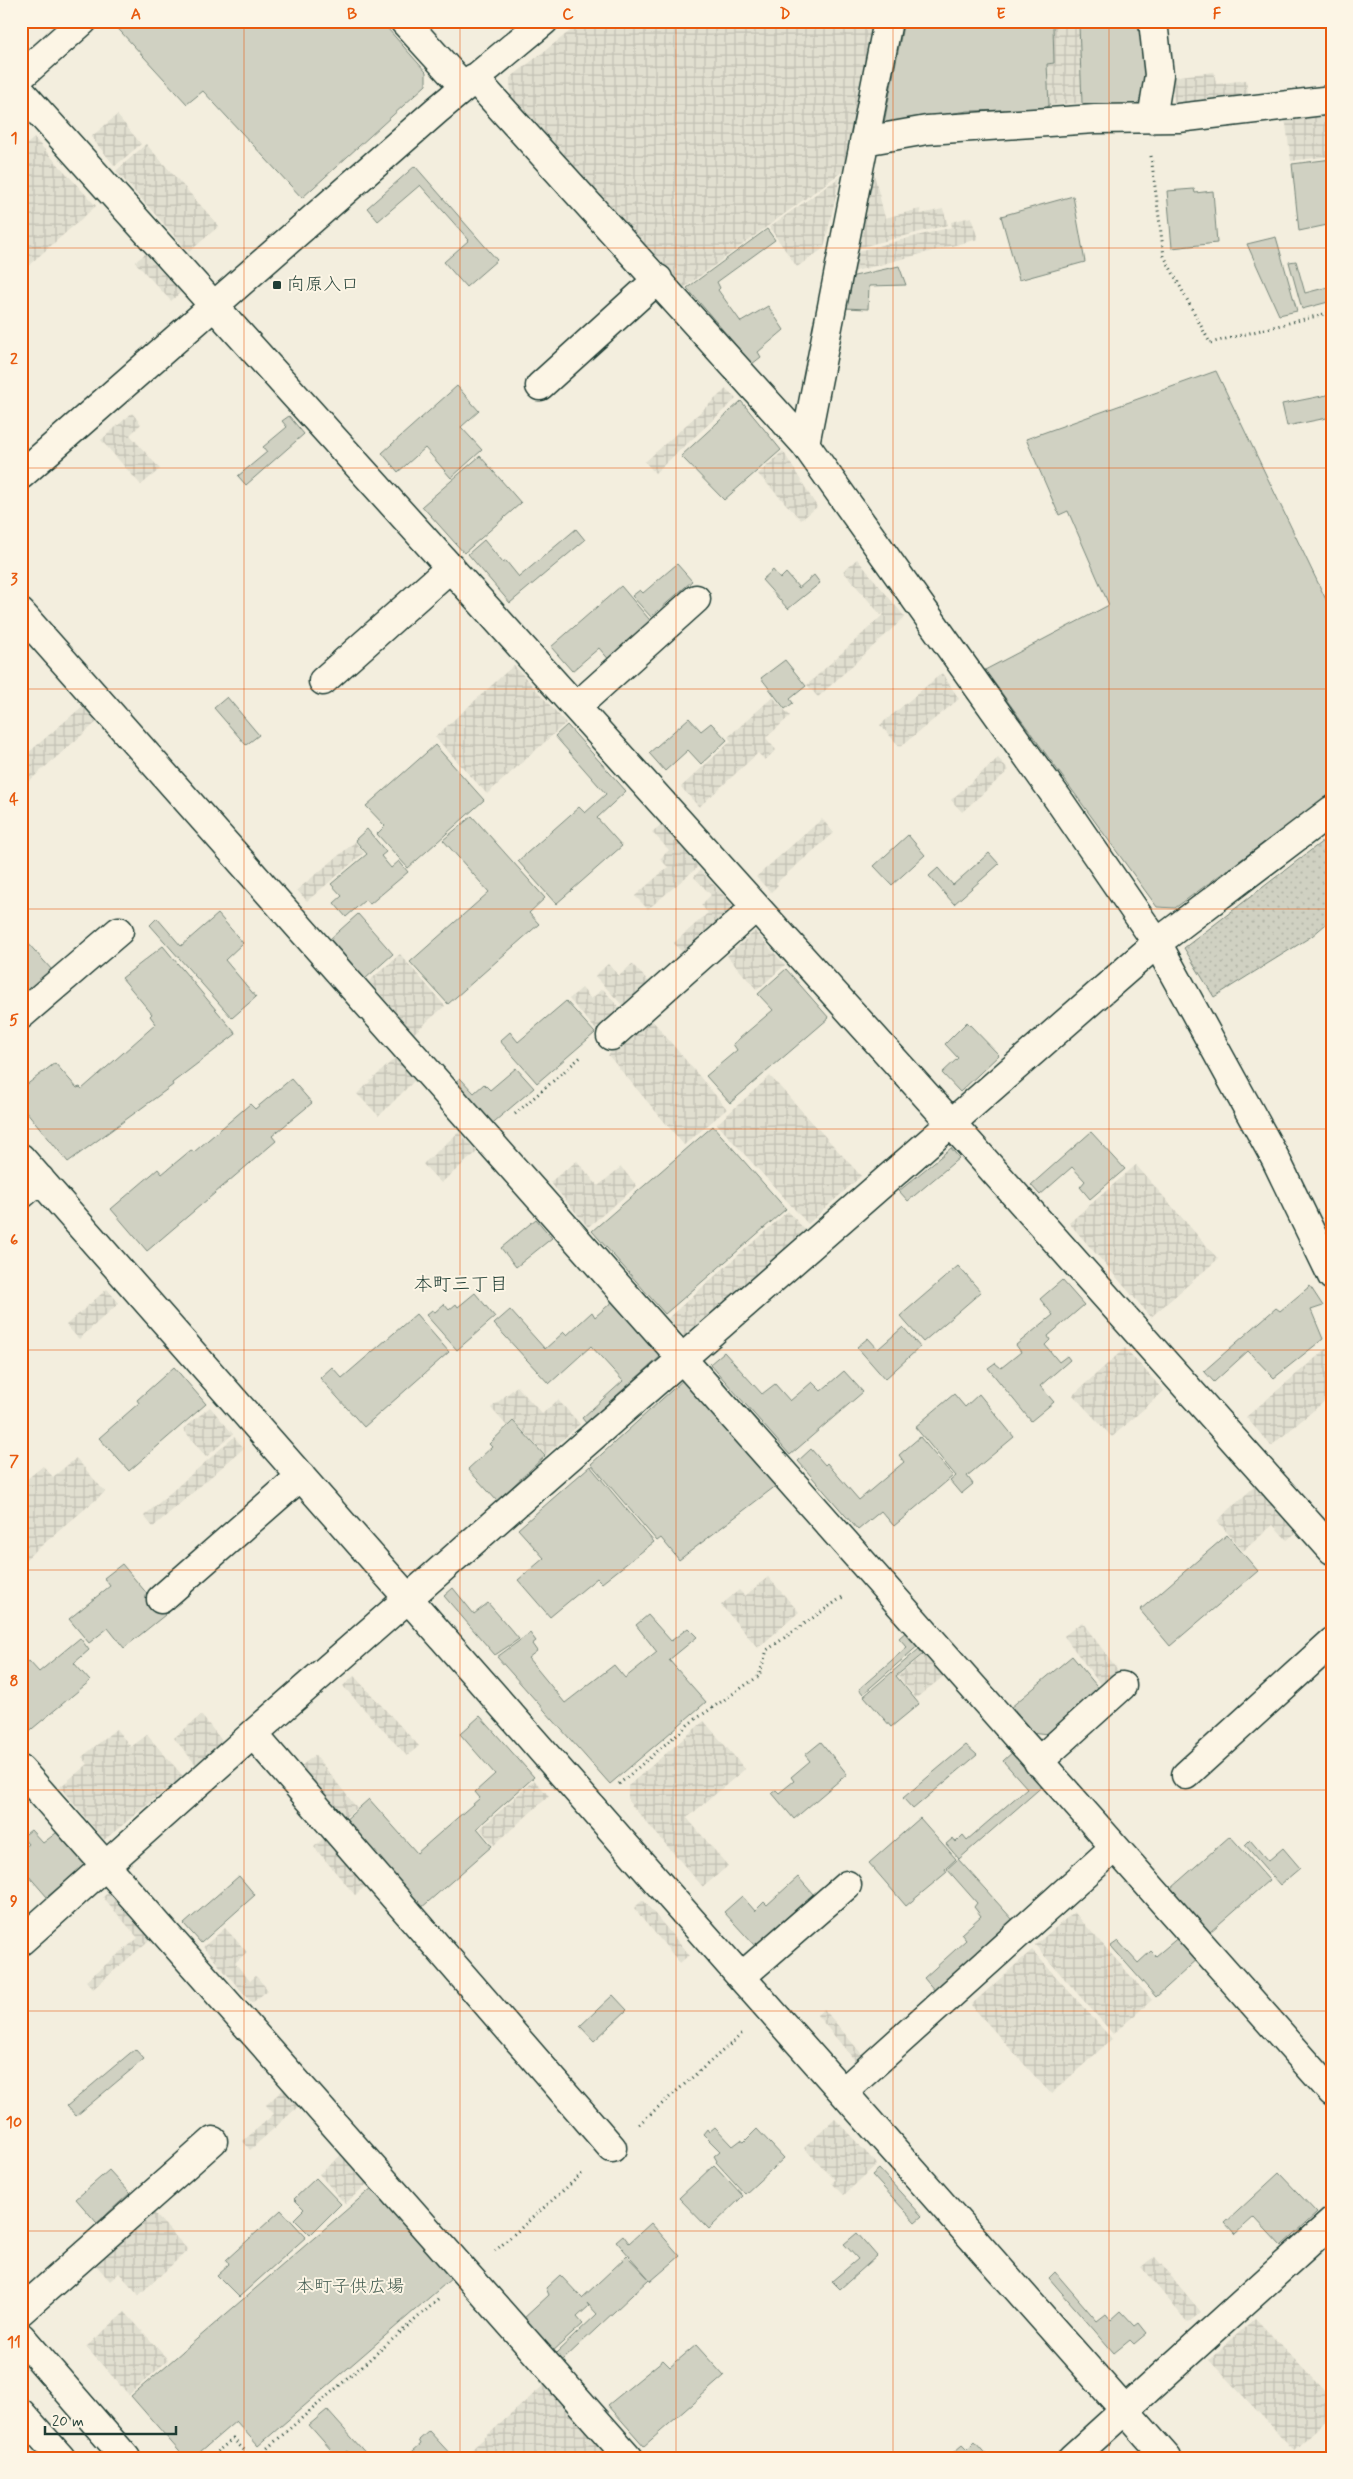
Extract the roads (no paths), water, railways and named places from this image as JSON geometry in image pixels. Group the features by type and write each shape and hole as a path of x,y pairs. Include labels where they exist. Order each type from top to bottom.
{"main road":[{"path":"21,76 83,21"},
{"path":"404,21 469,82 658,279 805,444 1058,799 1157,944 1275,1158 1332,1276"},
{"path":"21,475 469,82 544,21"},
{"path":"805,444 888,21"},
{"path":"1152,119 1159,75 1153,21"},
{"path":"21,92 951,1123 1332,1550"},
{"path":"864,141 927,130 1095,119 1178,118 1332,100"},
{"path":"540,386 658,279"},
{"path":"323,681 451,567"},
{"path":"576,707 696,599"},
{"path":"21,613 1332,2092"},
{"path":"21,1941 253,1734 1157,944 1332,810"},
{"path":"611,1036 756,907"},
{"path":"21,1015 119,931"},
{"path":"21,1158 30,1187 301,1476 1167,2458"},
{"path":"161,1598 301,1476"},
{"path":"1186,1775 1332,1642"},
{"path":"1038,1762 1122,1686"},
{"path":"253,1734 612,2148"},
{"path":"21,1770 629,2458"},
{"path":"843,2092 1106,1855"},
{"path":"741,1977 847,1885"},
{"path":"21,2311 213,2141"},
{"path":"1072,2458 1332,2222"},
{"path":"21,2337 126,2458"},
{"path":"21,2413 61,2458"}],"place":[{"name":"向原入口","path":"277,285"}],"district":[{"name":"本町三丁目","path":"461,1284"}],"park label":[{"name":"本町子供広場","path":"350,2287"}]}
